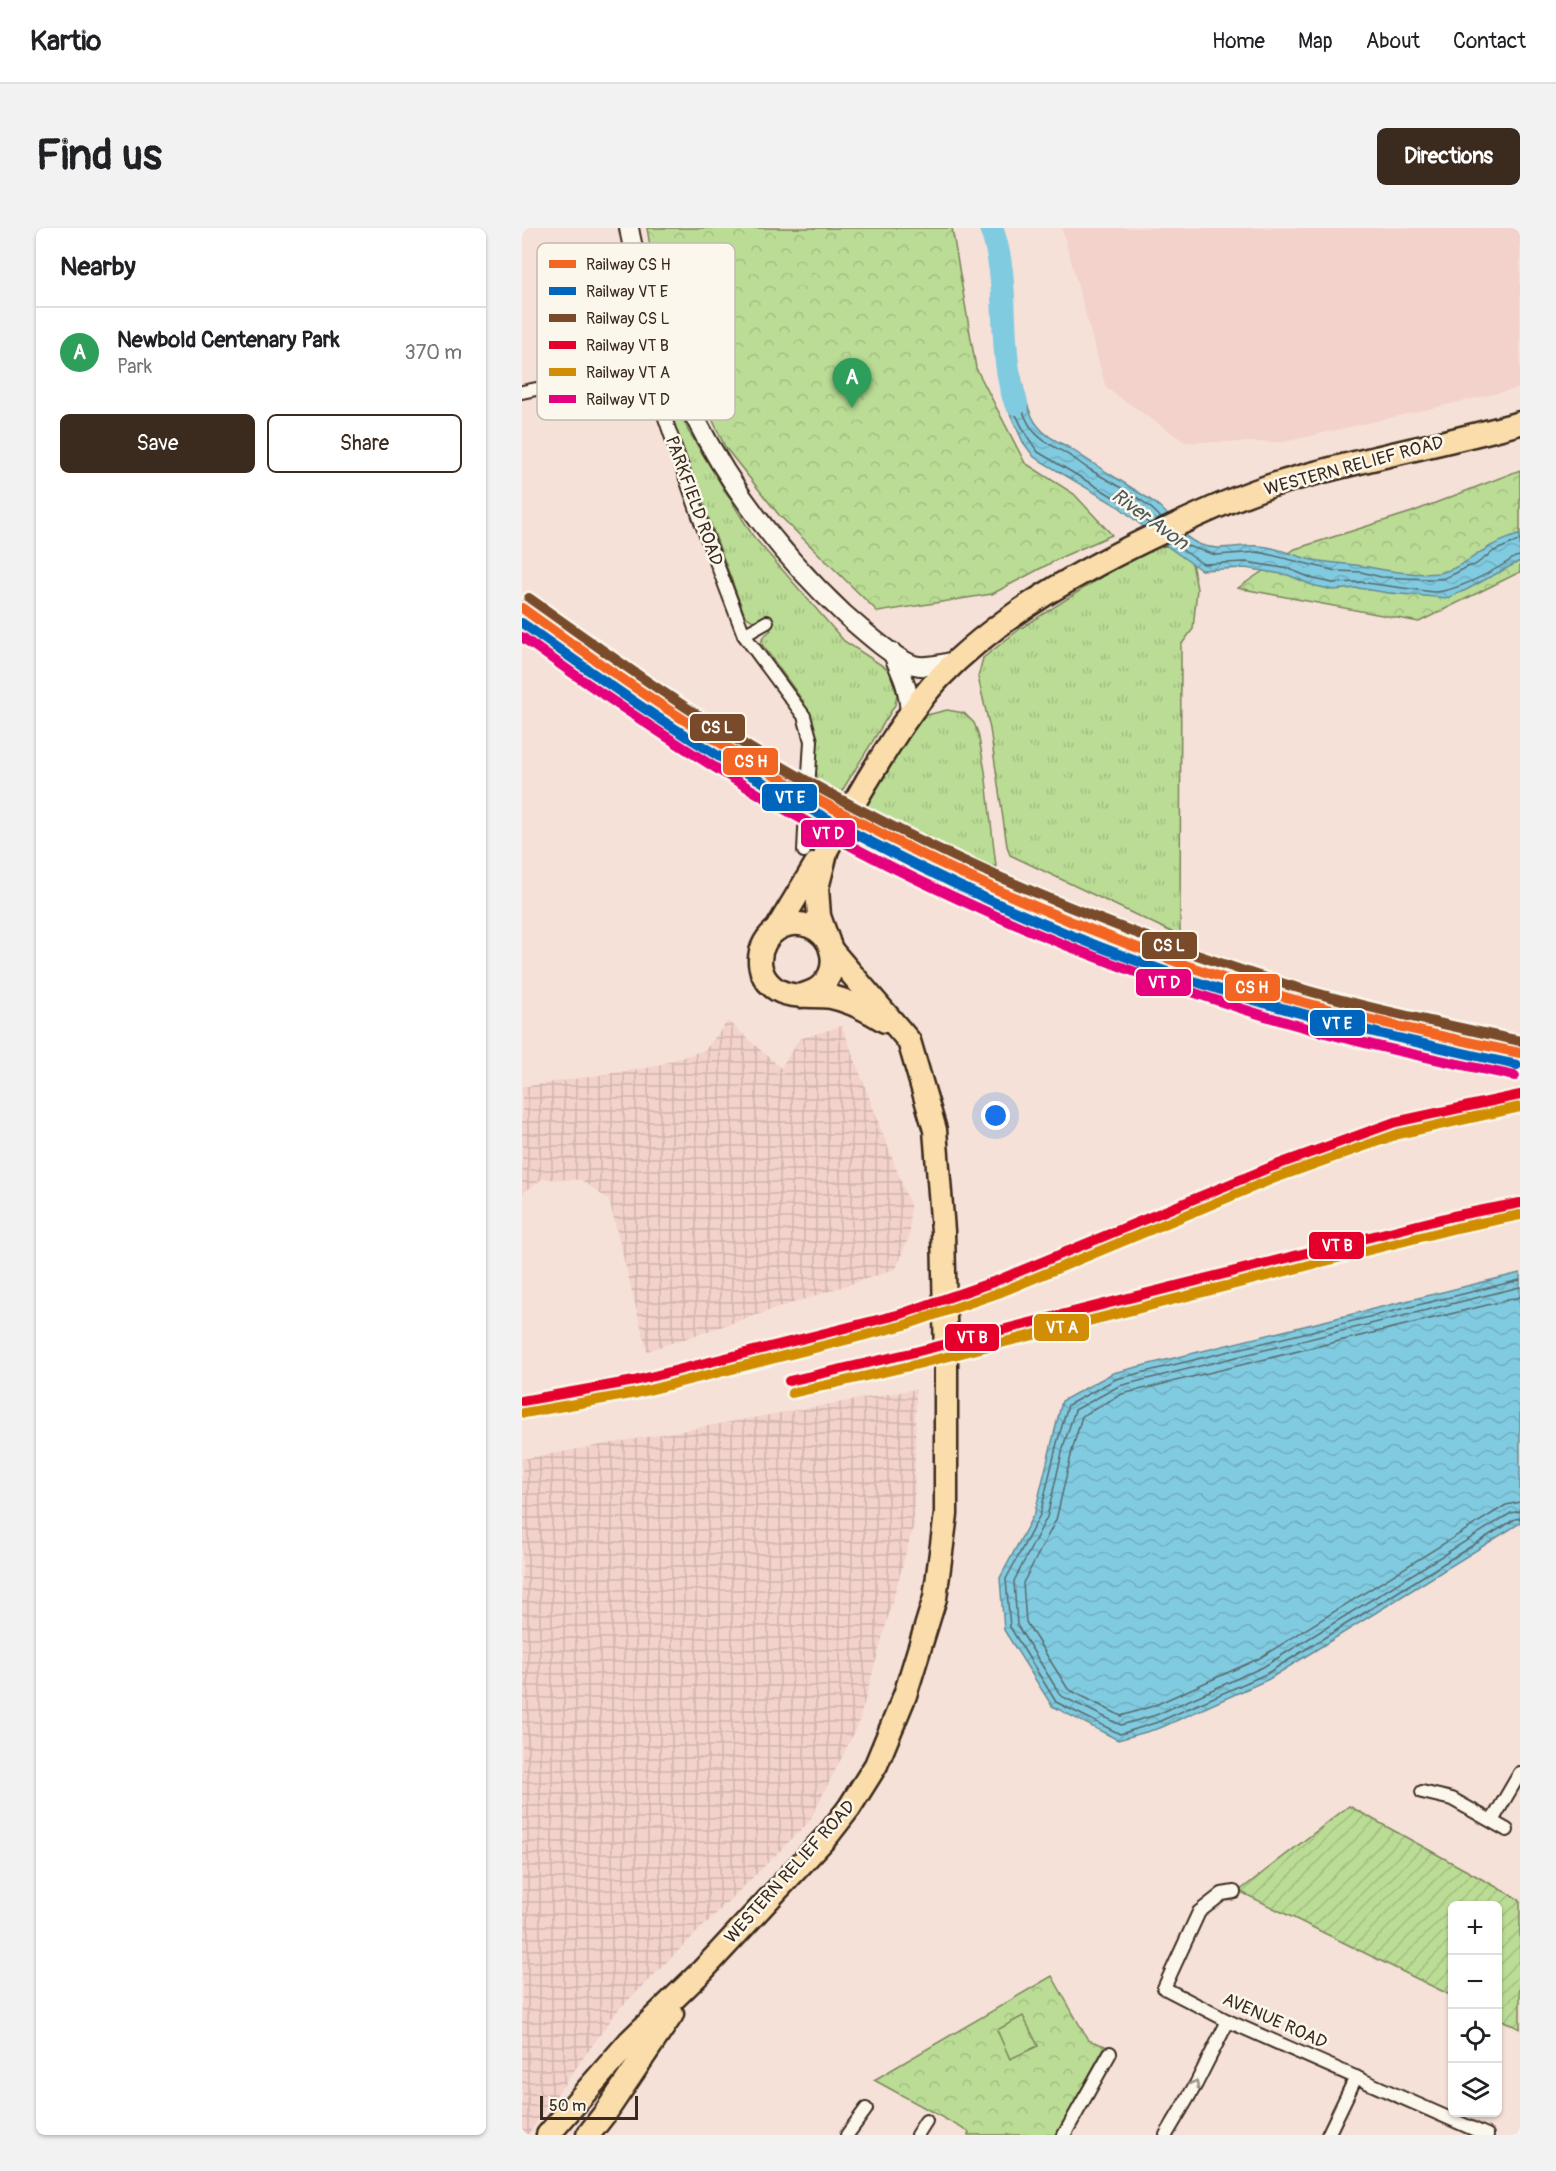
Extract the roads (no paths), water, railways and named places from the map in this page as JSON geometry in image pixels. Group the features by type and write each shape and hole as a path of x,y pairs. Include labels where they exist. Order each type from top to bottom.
{"highway":[{"name":"WESTERN RELIEF ROAD","path":"778,927 819,855 910,714 939,678 971,648 1050,591 1192,517 1271,486 1329,469 1520,423"},
{"name":"WESTERN RELIEF ROAD","path":"548,2135 629,2042 702,1971 828,1835 861,1791 876,1765 905,1695 935,1598 946,1514 946,1357 943,1231 935,1130 909,1041 830,946 821,924 817,904 819,855"},
{"path":"800,996 813,992 823,985 830,974 833,964 830,946 819,931 802,924 778,927 764,944 760,956 761,968 774,988 800,996 830,997 847,1002 865,1009 902,1032"},
{"name":"WESTERN RELIEF ROAD","path":"594,2130 702,1971"},
{"path":"568,2135 662,2029"}],"street":[{"name":"PARKFIELD ROAD","path":"629,228 632,243"},
{"path":"522,392 537,389"},
{"name":"PARKFIELD ROAD","path":"666,420 744,635 804,716 811,741 805,830 819,855"},
{"name":"PARKFIELD ROAD","path":"696,420 722,466 756,516 806,578 859,627 892,652 914,665 958,660"},
{"path":"744,635 767,622"},
{"name":"PARKFIELD ROAD","path":"892,652 905,678 910,714"},
{"path":"1492,1821 1520,1773"},
{"path":"1422,1792 1452,1799 1507,1830"},
{"name":"AVENUE ROAD","path":"1234,1892 1222,1894 1198,1912 1164,1988 1228,2021 1487,2135"},
{"path":"1166,2135 1196,2084 1228,2021"},
{"path":"1064,2135 1110,2054"},
{"path":"1328,2135 1356,2077"},
{"path":"847,2135 866,2109"},
{"path":"917,2135 926,2121"}],"water":[{"path":"998,370 1019,370 1031,413 1038,426 1046,434 1155,503 1187,537 1201,545 1216,548 1266,547 1315,560 1429,574 1452,569 1494,544 1520,534 1520,561 1447,598 1358,588 1333,590 1312,585 1288,575 1245,568 1201,570 1119,507 1034,457 1023,442 1003,398"},
{"path":"1520,1273 1520,1523 1269,1679 1160,1728 1118,1740 1052,1706 1004,1630 1000,1578 1035,1512 1062,1401 1113,1373"}],"waterway":[{"name":"River Avon","path":"991,228 1001,271 1007,359 1016,403"}],"railway":[{"path":"522,599 608,661 697,720 789,776 882,827 978,875 1076,917 1175,955 1277,988 1367,1012 1520,1042"},
{"path":"522,616 635,695 752,769 872,837 996,897 1122,951 1252,997 1385,1035 1520,1064"}],"place":[{"name":"Newbold Centenary Park","path":"852,408"}]}
